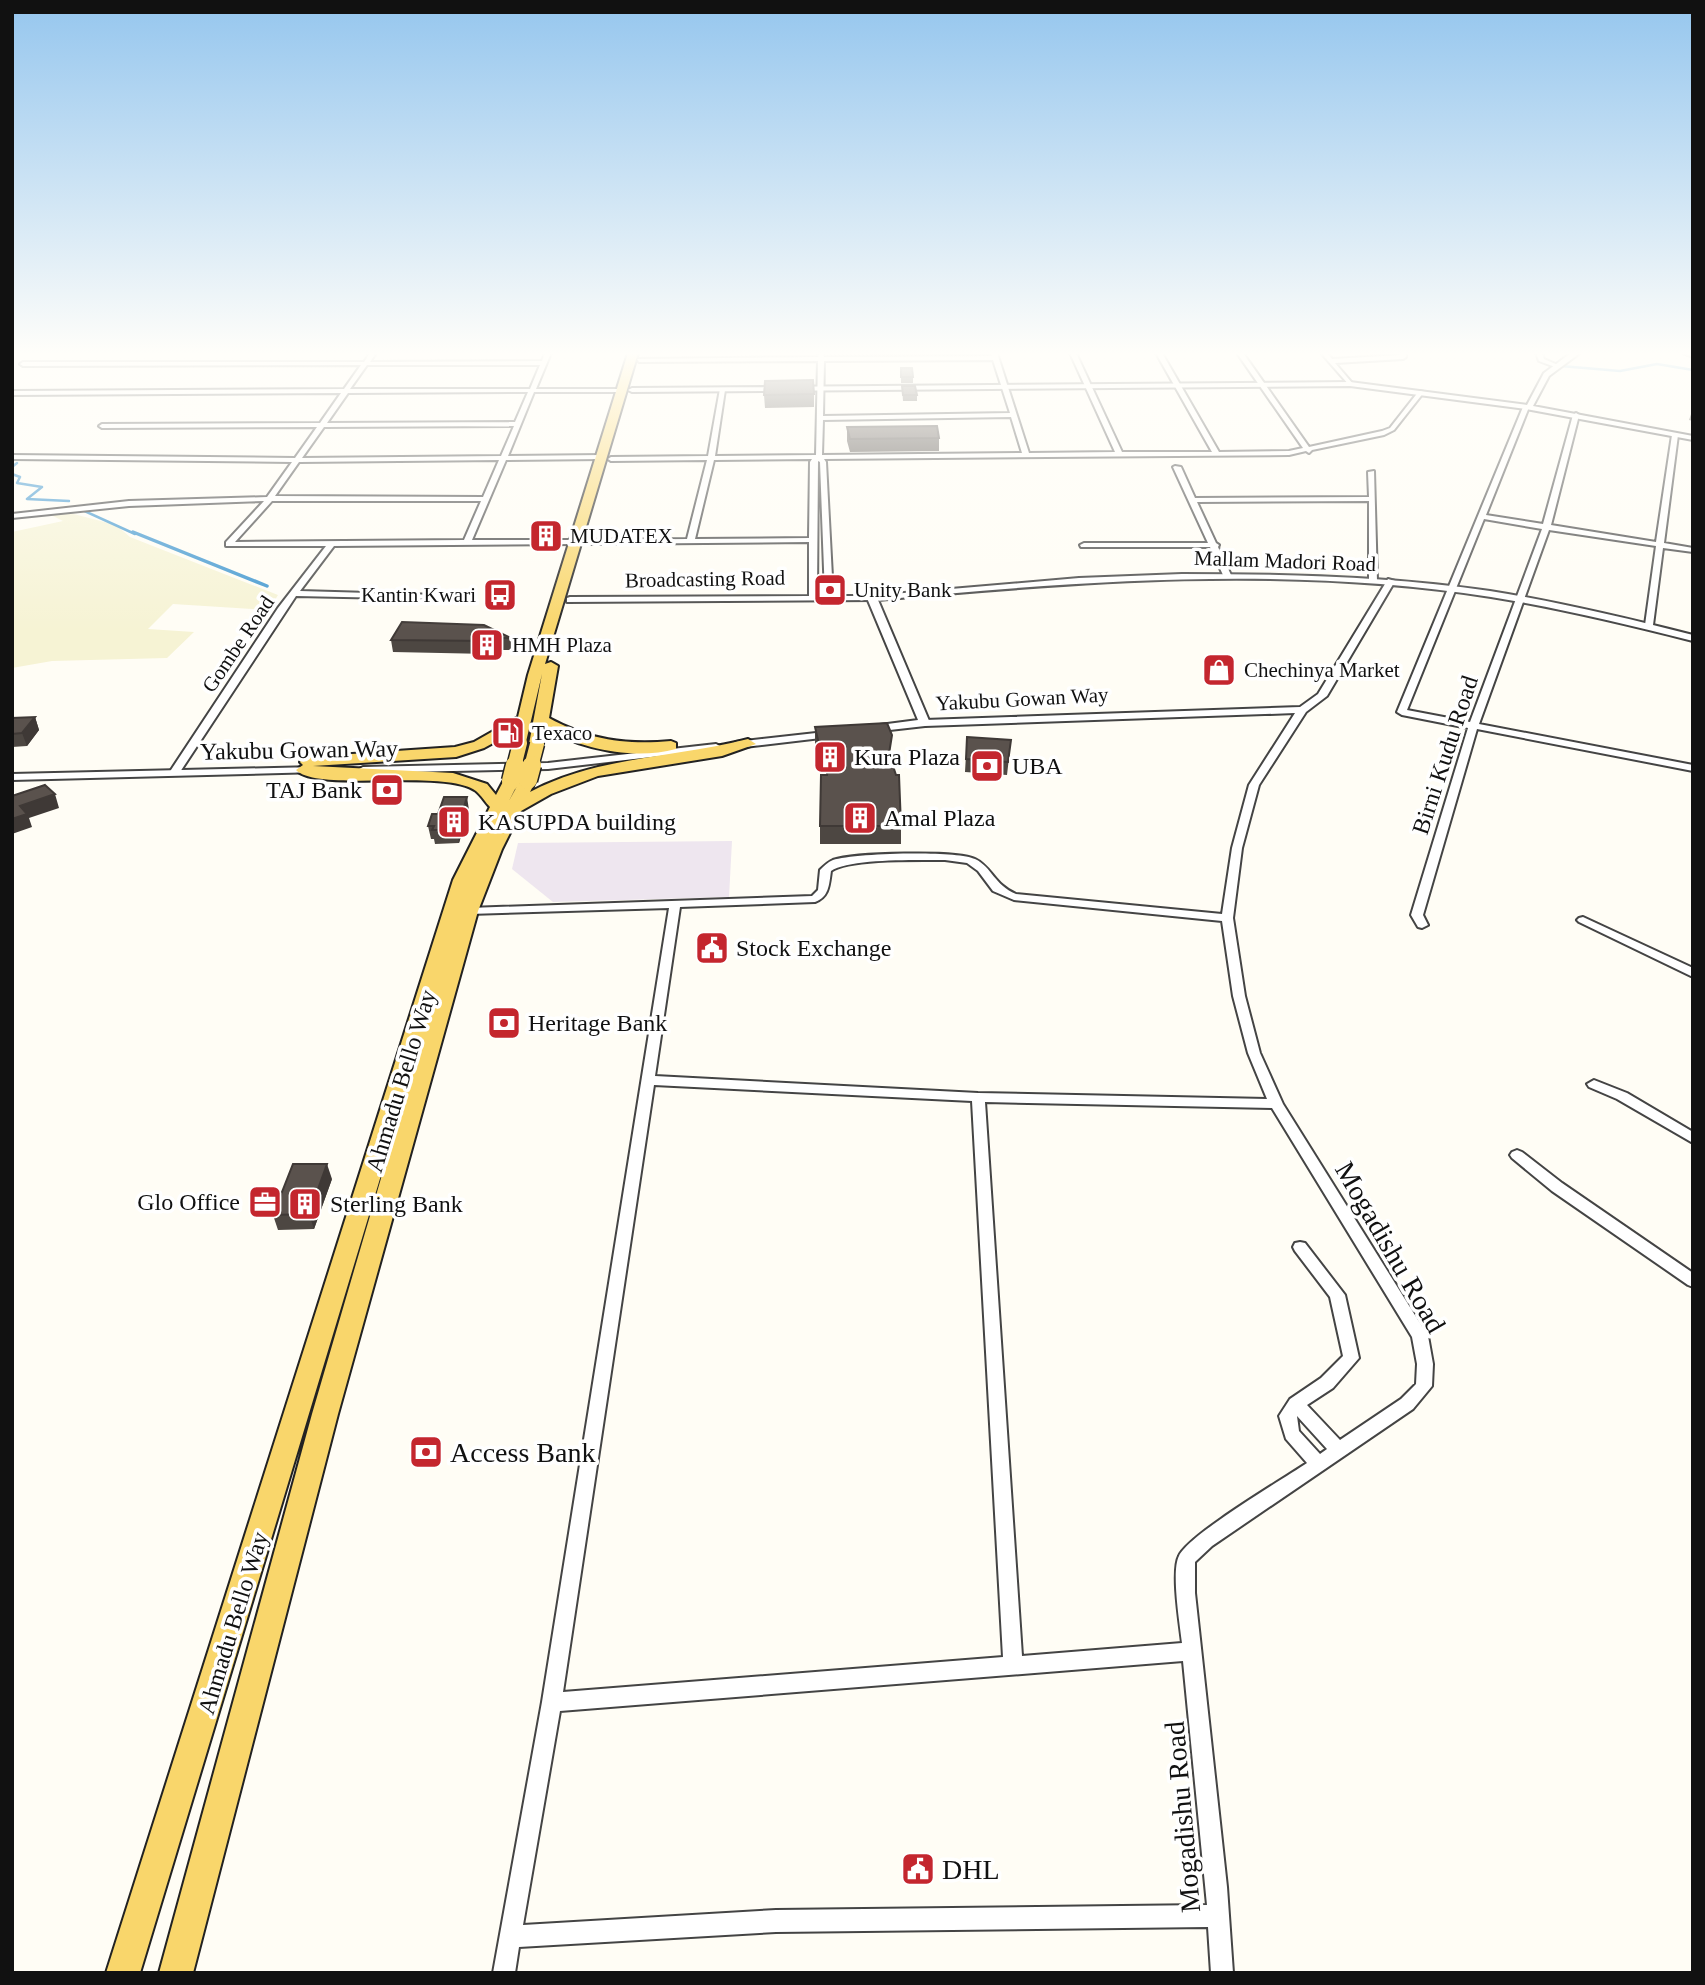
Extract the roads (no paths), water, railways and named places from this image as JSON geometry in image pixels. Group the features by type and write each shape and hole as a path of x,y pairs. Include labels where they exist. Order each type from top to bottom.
{"main road":[{"name":"Ahmadu Bello Way","path":"529,744 523,720 582,542 610,446"},
{"name":"Ahmadu Bello Way","path":"123,1973 462,880 506,807 519,780 529,744 541,720 545,685 570,600 582,542"},
{"path":"306,766 456,752 497,736 523,720"},
{"path":"541,720 572,738 623,749 724,741 748,744"},
{"path":"306,766 344,775 453,778 481,788 506,807 583,775 640,762 730,751 748,744"},
{"name":"Ahmadu Bello Way","path":"176,1973 325,1414 469,911 506,807"}],"street":[{"path":"309,446 268,501 229,544 813,540"},
{"path":"467,542 508,446"},
{"path":"691,539 713,446"},
{"path":"813,597 813,462 819,457 820,446"},
{"path":"1023,446 1026,455"},
{"path":"1115,446 1119,454"},
{"path":"1212,446 1216,453"},
{"path":"1305,446 1309,451"},
{"path":"12,457 298,460 819,457 1309,451 1331,446"},
{"path":"1512,446 1402,712 1474,724 1614,755 1693,768"},
{"name":"Birni Kudu Road","path":"1422,925 1418,915 1474,724 1546,528 1568,446"},
{"path":"1649,625 1674,446"},
{"path":"819,457 824,462 829,597"},
{"path":"1177,467 1227,575"},
{"path":"1372,472 1373,580"},
{"path":"12,516 85,505 484,499"},
{"path":"1193,500 1373,499"},
{"path":"1483,517 1693,550"},
{"name":"Gombe Road","path":"176,769 294,593 331,544"},
{"path":"1084,545 1215,545"},
{"name":"Mallam Madori Road","path":"872,598 1018,584 1227,575 1373,580 1453,588 1522,599 1649,625 1693,638"},
{"path":"1302,710 1322,696 1391,581"},
{"path":"294,593 439,597"},
{"path":"872,598 925,723"},
{"name":"Broadcasting Road","path":"570,600 872,598"},
{"name":"Yakubu Gowan Way","path":"856,731 925,723 1302,710"},
{"name":"Mogadishu Road","path":"1222,1973 1186,1593 1186,1559 1206,1539 1407,1404 1424,1386 1425,1364 1420,1336 1276,1104 1254,1053 1242,1008 1227,918 1237,848 1254,785 1302,710"},
{"name":"Yakubu Gowan Way","path":"12,769 306,766 478,769 548,766 843,733"},
{"name":"Yakubu Gowan Way","path":"12,777 176,769"},
{"path":"469,911 675,906 815,899 824,891 826,870 835,863 958,857 979,867 998,892 1014,897 1227,918"},
{"path":"504,1973 552,1702 675,906"},
{"path":"1583,920 1693,973"},
{"path":"649,1080 978,1097 1276,1104"},
{"path":"1594,1084 1622,1096 1693,1138"},
{"path":"978,1097 1013,1664"},
{"path":"1517,1155 1557,1187 1693,1281"},
{"path":"1300,1247 1337,1295 1351,1358 1326,1383 1296,1404 1287,1416 1292,1434 1318,1464"},
{"path":"1296,1404 1338,1450"},
{"path":"552,1702 1193,1651"},
{"path":"511,1937 776,1921 1218,1916"}],"waterway":[{"path":"12,467 17,463"},
{"path":"12,474 20,477 17,483 42,487 27,499 69,501"},
{"path":"78,508 135,534"},
{"path":"133,532 267,586"}],"place":[{"name":"MUDATEX","path":"546,536"},
{"name":"Unity Bank","path":"830,590"},
{"name":"Kantin Kwari","path":"500,595"},
{"name":"HMH Plaza","path":"487,645"},
{"name":"Chechinya Market","path":"1219,670"},
{"name":"Texaco","path":"508,733"},
{"name":"Kura Plaza","path":"830,757"},
{"name":"UBA","path":"987,766"},
{"name":"TAJ Bank","path":"387,790"},
{"name":"Amal Plaza","path":"860,818"},
{"name":"KASUPDA building","path":"454,822"},
{"name":"Stock Exchange","path":"712,948"},
{"name":"Heritage Bank","path":"504,1023"},
{"name":"Glo Office","path":"265,1202"},
{"name":"Sterling Bank","path":"305,1204"},
{"name":"Access Bank","path":"426,1452"},
{"name":"DHL","path":"918,1869"}]}
